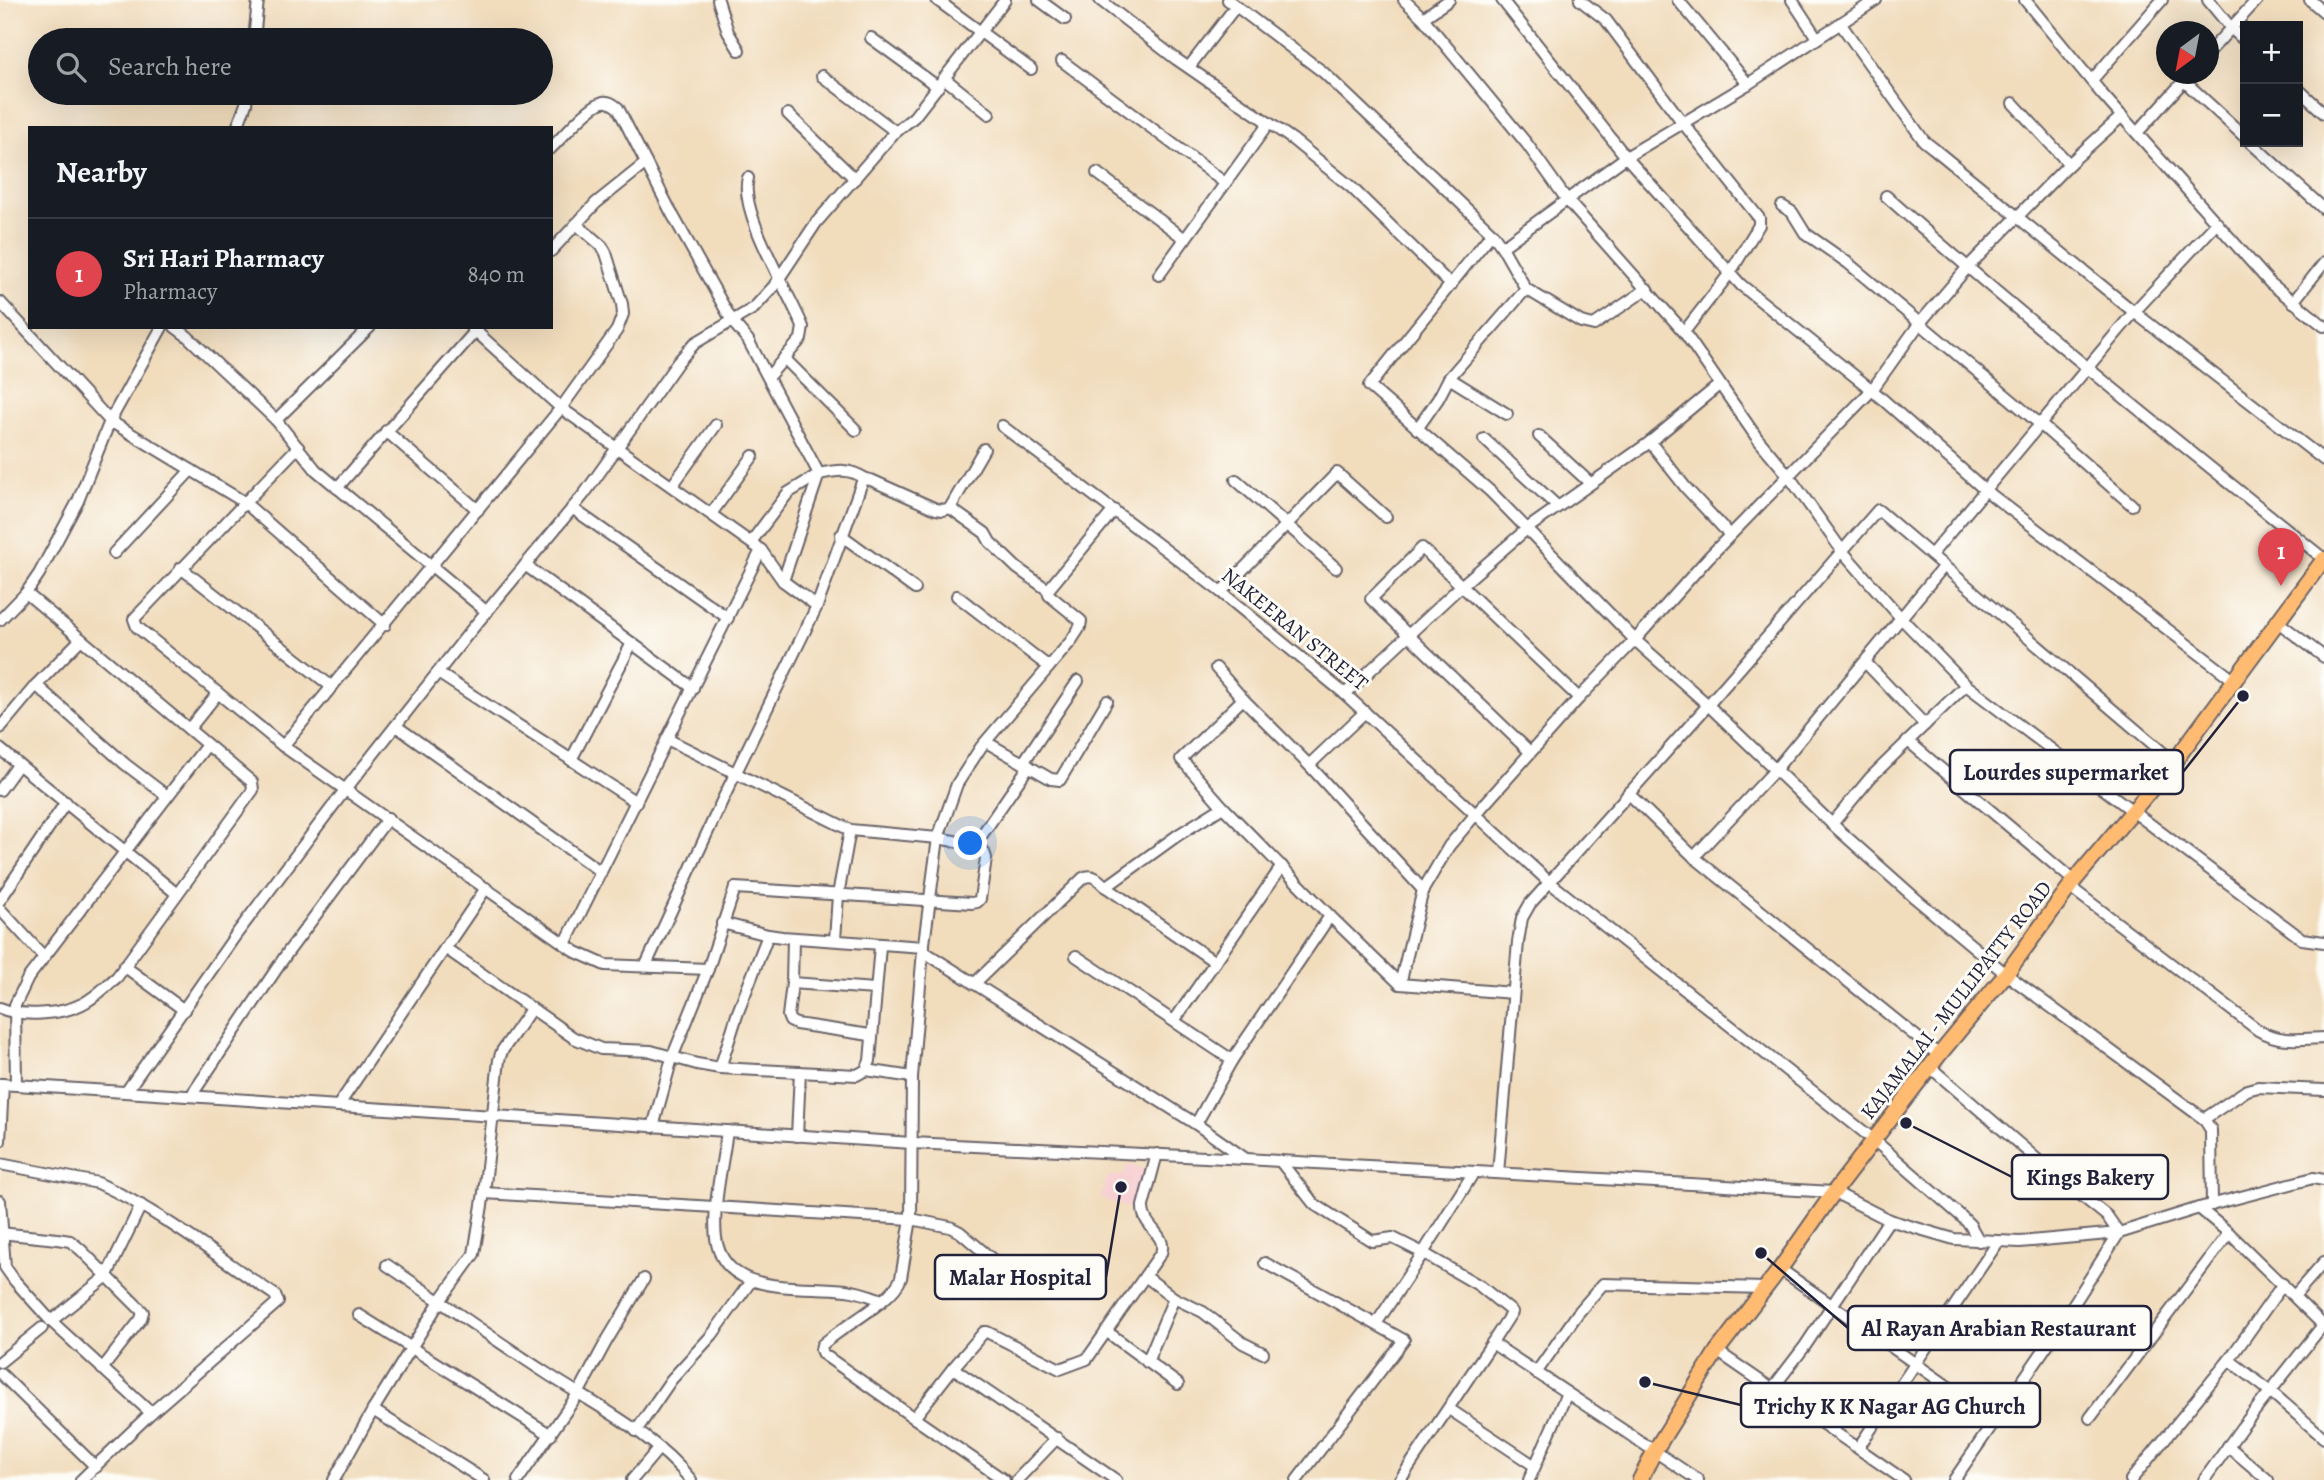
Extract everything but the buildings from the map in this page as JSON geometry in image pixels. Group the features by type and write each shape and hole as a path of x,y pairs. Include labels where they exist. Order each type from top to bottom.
{"main road":[{"name":"KAJAMALAI - MULLIPATTY ROAD","path":"1640,1480 1654,1452 1717,1351 1780,1269 1834,1192 2006,974 2072,884 2174,762 2324,559"}],"street":[{"path":"255,28 258,0"},
{"path":"718,0 728,32 739,50"},
{"path":"937,0 1031,69"},
{"path":"126,1092 235,936 345,790 572,508 687,352 695,343 754,308 780,277 816,223 896,132 914,117 1005,0"},
{"path":"1040,0 1065,19"},
{"path":"1100,0 1269,123 1351,187 1451,285"},
{"path":"1404,0 1423,18 1527,144 1567,200 1684,332 1757,438 1843,552 1901,618 1966,685 2302,939 2324,942"},
{"path":"1423,18 1449,0"},
{"path":"1502,0 1626,158 1741,285 1872,390 1985,490 2235,681"},
{"path":"1580,0 1606,20 1759,218 1759,225 1730,273 1684,332"},
{"path":"1678,0 1748,84"},
{"path":"1792,0 1817,38"},
{"path":"1853,0 1861,10"},
{"path":"1502,247 1626,158 1748,84 1876,0"},
{"path":"2092,80 2162,0"},
{"path":"2208,0 2240,36"},
{"path":"2219,41 2257,0"},
{"path":"2310,0 2324,12"},
{"path":"2028,1 2122,116 2270,283 2324,326"},
{"path":"1189,67 1232,3 1323,72 1492,233 1526,289 1581,322 1594,325 1647,289"},
{"path":"1840,23 1924,141 2134,312 2324,460"},
{"path":"871,38 989,114"},
{"path":"1062,61 1225,183"},
{"path":"822,76 896,132"},
{"path":"2137,133 2181,84"},
{"path":"2194,84 2240,132"},
{"path":"2303,94 2324,113"},
{"path":"553,146 593,107 605,101 618,108 671,212 732,321 748,341 768,377 819,474 783,581"},
{"path":"2012,103 2069,164"},
{"path":"238,126 246,105"},
{"path":"788,114 855,179"},
{"path":"1400,984 1423,890 1439,861 1475,815 1578,698 1635,640 1730,535 1872,390 1919,324 1966,268 2069,164 2122,116"},
{"path":"1159,275 1269,123"},
{"path":"2256,147 2324,209"},
{"path":"553,249 615,186 646,163"},
{"path":"1097,173 1185,239"},
{"path":"748,178 747,192 763,243 803,327 801,339 768,377"},
{"path":"1886,196 1966,268 2324,559"},
{"path":"1782,206 1791,212 1805,233 1848,263 2132,505"},
{"path":"1931,555 2134,312 2217,223"},
{"path":"284,746 561,408 617,330 623,314 606,253 602,246 576,225"},
{"path":"1492,233 1369,386 1491,492 1635,640 1915,898 2006,974 2210,1124 2211,1205"},
{"path":"2293,302 2324,263"},
{"path":"1417,429 1434,406 1449,377 1526,289"},
{"path":"0,302 110,421 244,502 385,625"},
{"path":"0,620 26,593 38,574 78,501 110,421 161,329"},
{"path":"177,329 276,420 316,470 487,612"},
{"path":"276,420 368,329"},
{"path":"338,488 475,329 561,408 761,550 783,581 817,606"},
{"path":"785,358 856,430"},
{"path":"1449,377 1507,414"},
{"path":"1345,694 1462,585 1528,528 1650,442 1719,385"},
{"path":"673,486 716,425"},
{"name":"NAKEERAN STREET","path":"1002,426 1220,592 1345,694 1548,881 1874,1140 1962,1217 1979,1241"},
{"path":"386,431 478,510"},
{"path":"1539,436 1590,484"},
{"path":"1484,439 1557,506"},
{"path":"1650,442 1686,488 1730,535"},
{"path":"298,447 137,615 134,624 284,746 576,952 605,965 708,969"},
{"path":"751,542 788,493 819,474 846,469 936,509 950,508 984,449"},
{"path":"711,514 753,456"},
{"path":"114,553 191,470"},
{"path":"1220,592 1337,473 1386,517"},
{"path":"646,965 735,773 817,606 858,488 866,479"},
{"path":"1236,480 1336,568"},
{"path":"572,508 728,618"},
{"path":"950,508 985,533 990,542 1017,568 1048,590 1049,595 1081,621 1070,641 985,741 957,784 938,838 924,949 912,1077 911,1219 901,1278 883,1300 827,1340 821,1350 823,1354 1004,1480"},
{"path":"1048,590 1114,510"},
{"path":"1498,1173 1518,942 1522,918 1530,904 1878,510 2174,762"},
{"path":"841,535 915,589"},
{"path":"1530,752 1371,600 1422,548 1578,698"},
{"path":"565,944 761,550"},
{"path":"525,565 693,688"},
{"path":"1694,857 1775,770 1944,566"},
{"path":"181,568 332,687"},
{"path":"0,1007 16,1013 62,1010 81,1005 117,976 253,790 252,782 26,593"},
{"path":"957,596 1049,667"},
{"path":"2278,622 2324,657"},
{"path":"0,728 36,685 81,639"},
{"path":"571,760 632,643"},
{"path":"1865,662 1925,725"},
{"path":"1216,668 1423,890"},
{"path":"438,673 636,802"},
{"path":"975,845 1078,681"},
{"path":"36,685 125,764 167,796"},
{"path":"1832,824 1871,777 1966,685"},
{"path":"189,729 218,693"},
{"path":"1243,699 1181,759 1223,807 1400,984 1513,993"},
{"path":"985,741 1051,779 1060,780 1107,701"},
{"path":"1309,765 1365,712"},
{"path":"396,726 601,872"},
{"path":"653,1127 672,1058 708,969 735,888 977,902 980,899 986,858 984,852 975,845 938,838 850,830 667,739"},
{"path":"1908,741 2072,884 2258,1030 2283,1040 2324,1038"},
{"path":"16,1085 15,1005 18,995 124,850 207,745"},
{"path":"0,749 177,894"},
{"path":"0,790 18,765"},
{"path":"1628,793 1694,857 1935,1061 2047,1168 2101,1211 2119,1233"},
{"path":"0,900 66,802"},
{"path":"1107,887 1178,835 1223,807"},
{"path":"191,1096 288,952 388,818"},
{"path":"835,940 838,895 850,830"},
{"path":"1174,1021 1282,866"},
{"path":"974,984 1088,875 1215,962"},
{"path":"338,1106 486,888"},
{"path":"0,909 44,957"},
{"path":"1196,1124 1232,1060 1330,916"},
{"path":"722,923 768,936 924,949 974,984 1246,1158"},
{"path":"720,1068 738,1012 768,936"},
{"path":"793,939 788,1016 790,1021 870,1035"},
{"path":"866,1070 870,1061 870,1035 880,946"},
{"path":"445,948 574,1038 601,1049 651,1051 720,1068 857,1074 866,1070 912,1077"},
{"path":"1076,956 1232,1060"},
{"path":"124,966 184,1010"},
{"path":"792,983 875,989"},
{"path":"349,1480 336,1477 373,1410 440,1301 474,1254 502,1051 531,1009"},
{"path":"797,1136 800,1072"},
{"path":"0,1141 2,1084 912,1143 1246,1158 1834,1192 1889,1220 1954,1239 1998,1242 2119,1233 2199,1208 2313,1178 2324,1180"},
{"path":"2204,1119 2247,1090 2258,1087 2324,1090"},
{"path":"727,1131 716,1236 720,1256 732,1272 758,1283 849,1290 883,1300"},
{"path":"914,1418 980,1335 987,1332 1060,1369 1087,1359 1161,1253 1161,1239 1142,1215 1157,1154"},
{"path":"1280,1161 1314,1204 1372,1241 1393,1238 1423,1252 1480,1286 1512,1312 1400,1480"},
{"path":"0,1164 98,1183 141,1205 275,1295 278,1302 151,1413 80,1480"},
{"path":"1376,1324 1474,1172"},
{"path":"484,1194 911,1219 950,1227 960,1232 1019,1282"},
{"path":"0,1201 5,1267 47,1325 151,1413"},
{"path":"0,1362 106,1277 141,1205"},
{"path":"2199,1208 2229,1233 2324,1325 2270,1391 2204,1480"},
{"path":"1772,1389 1805,1346 1889,1220"},
{"path":"1,1233 70,1241 143,1312 141,1320 102,1369"},
{"path":"1954,1480 2050,1341 2119,1233"},
{"path":"2090,1418 2229,1233"},
{"path":"1858,1448 1998,1242"},
{"path":"2295,1295 2324,1262"},
{"path":"1265,1263 1404,1340 1297,1480"},
{"path":"387,1265 636,1431 659,1448 691,1480"},
{"path":"1780,1269 1996,1420"},
{"path":"1145,1276 1174,1298 1203,1312 1243,1343 1264,1353"},
{"path":"518,1480 579,1394 644,1279"},
{"path":"636,1431 671,1380 712,1335 751,1281"},
{"path":"1536,1373 1577,1313 1603,1284 1766,1287"},
{"path":"2131,1480 2229,1360 2283,1284"},
{"path":"1147,1362 1174,1298"},
{"path":"359,1315 551,1435"},
{"path":"1106,1331 1178,1384"},
{"path":"1492,1343 1698,1480"},
{"path":"1717,1351 1904,1480"},
{"path":"2229,1360 2324,1438"},
{"path":"953,1368 1116,1480"},
{"path":"0,1373 96,1467"},
{"path":"1529,1480 1567,1393"},
{"path":"1449,1409 1535,1466"},
{"path":"373,1410 484,1480"},
{"path":"1017,1480 1057,1438"},
{"path":"2228,1446 2268,1480"},
{"path":"632,1480 659,1448"}],"shaded area":[{"path":"1128,1164 1145,1170 1131,1209 1100,1198 1108,1176 1123,1176"}],"place":[{"name":"Sri Hari Pharmacy","path":"2281,586"},
{"name":"Lourdes supermarket","path":"2243,696"},
{"name":"Kings Bakery","path":"1906,1123"},
{"name":"Malar Hospital","path":"1121,1187"},
{"name":"Al Rayan Arabian Restaurant","path":"1761,1253"},
{"name":"Trichy K K Nagar AG Church","path":"1645,1382"}]}
